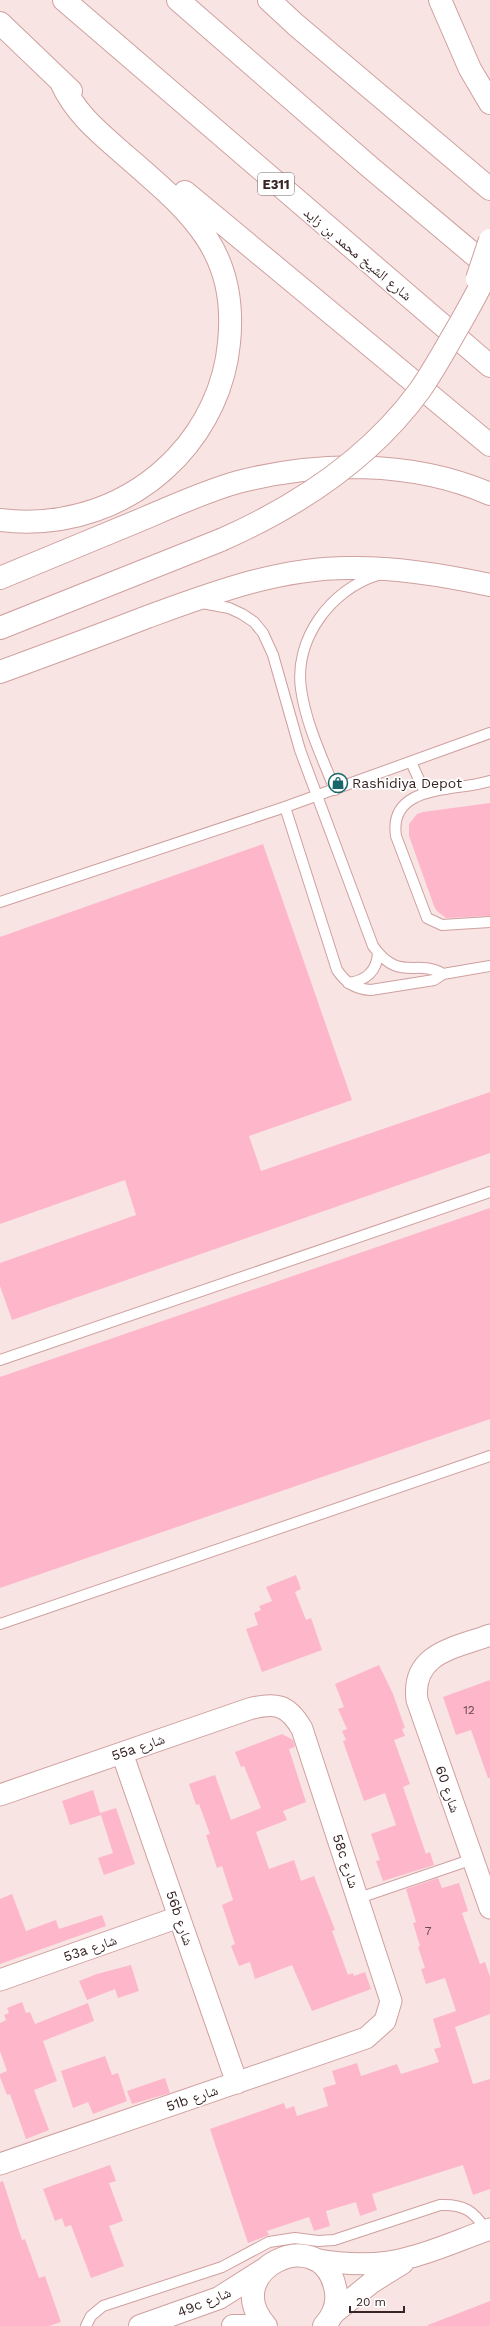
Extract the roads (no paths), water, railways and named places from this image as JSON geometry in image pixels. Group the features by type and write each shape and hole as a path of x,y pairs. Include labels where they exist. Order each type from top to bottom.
{"main road":[{"name":"شارع الشيخ محمد بن زايد","path":"64,0 490,366"},
{"path":"0,628 221,540 259,523 296,503 330,479 363,453 392,423 419,391 442,356 490,267 178,0"},
{"path":"269,0 296,25 490,189"},
{"path":"440,0 470,69 490,103"},
{"path":"0,22 61,82 208,212 490,445"},
{"path":"0,520 37,522 77,516 117,502 154,479 185,448 209,412 224,372 231,330 228,290 216,254 207,237 182,205 86,121 68,98 61,82"},
{"path":"462,319 490,240"},
{"path":"0,578 189,500 237,483 286,472 335,467 385,469 435,477 490,494"},
{"path":"0,672 219,590 278,575 349,568 403,570 455,577 490,585"},
{"name":"49c شارع","path":"140,2326 219,2298 282,2257 298,2255 313,2259"},
{"path":"313,2259 329,2272 334,2282 336,2303 329,2321"},
{"path":"264,2269 258,2278 253,2300 255,2310 266,2326"},
{"path":"232,2326 256,2326"}],"street":[{"name":"شارع 60","path":"490,1635 441,1652 426,1662 421,1670 416,1685 417,1700 490,1908"},
{"name":"55a شارع","path":"0,1795 250,1709 267,1704 276,1705"},
{"name":"58c شارع","path":"276,1705 292,1714 302,1729 359,1898 390,1994 388,2015 381,2027"},
{"name":"56b شارع","path":"122,1753 237,2083"},
{"name":"53a شارع","path":"0,1980 180,1917"},
{"name":"51b شارع","path":"0,2164 357,2042 381,2027"},
{"path":"329,2321 371,2283 411,2258 488,2230"},
{"path":"313,2259 362,2264 411,2258"}],"lane":[{"path":"335,790 305,709 301,688 300,672 308,640 322,615 343,592 357,583 382,574 403,570"},
{"path":"172,608 186,604 215,604 236,611 254,622 263,633 273,655 289,713 317,796 369,937 378,953 394,965 404,969 432,969 443,974"},
{"path":"289,713 305,709"},
{"path":"0,902 335,790 490,733"},
{"path":"411,762 425,793"},
{"path":"490,780 416,796 401,808 396,816 394,826 396,836 423,914 431,922 442,925 490,922"},
{"path":"285,807 337,970 348,983 362,990 371,990 434,980 443,974 490,966"},
{"path":"348,983 363,980 370,975 377,961 378,953"},
{"path":"0,1360 490,1192"},
{"path":"0,1624 490,1456"},
{"path":"359,1898 473,1859"},
{"path":"86,2326 91,2316 103,2306 222,2267 269,2242 295,2238 318,2241 334,2240 440,2205 456,2206 470,2211 477,2216 488,2230"}],"place":[{"name":"Rashidiya Depot","path":"338,783"}]}
